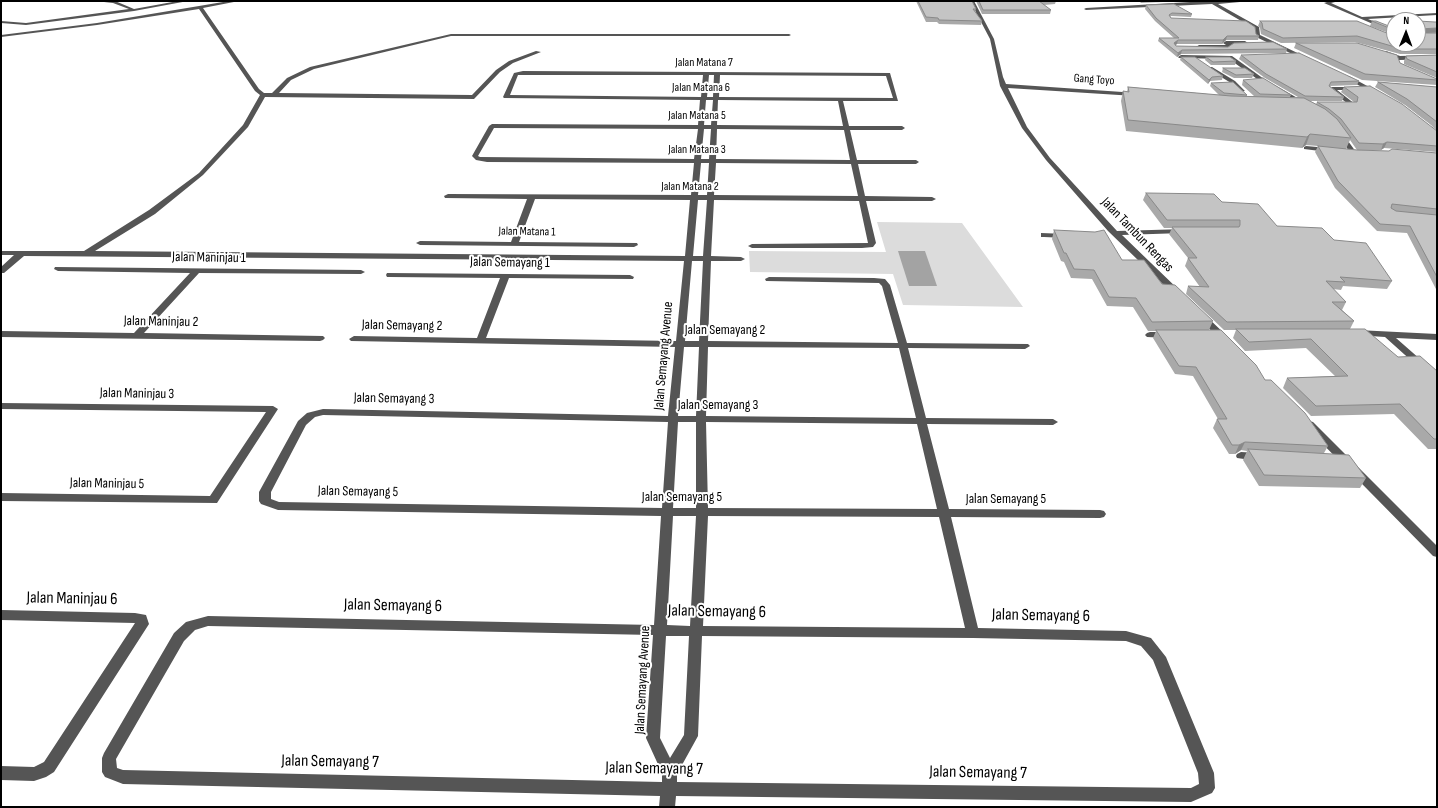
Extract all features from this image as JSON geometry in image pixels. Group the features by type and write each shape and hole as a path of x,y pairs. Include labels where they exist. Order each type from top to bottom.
{"street":[{"path":"97,1 116,2 134,10"},
{"path":"1,22 26,24 134,10 186,1"},
{"path":"1,36 97,24 237,1"},
{"name":"Jalan Tambun Rengas","path":"972,1 992,39 997,69 1024,127 1048,159 1113,232 1183,299"},
{"path":"1086,9 1249,1"},
{"path":"1337,1 1326,3 1386,29"},
{"path":"1212,2 1258,29 1258,36 1312,61"},
{"path":"201,8 257,90 263,96 474,97 498,71 511,62 538,52"},
{"path":"1361,18 1437,14"},
{"path":"1235,22 1262,23"},
{"path":"1356,23 1370,28"},
{"path":"274,96 289,79 312,68 451,35 789,35"},
{"path":"1230,36 1241,43"},
{"path":"1191,47 1227,47 1229,46 1226,43 1248,43"},
{"path":"1256,43 1273,43"},
{"path":"1281,46 1294,46"},
{"path":"1380,52 1398,58 1437,57"},
{"path":"1285,56 1298,55"},
{"path":"1181,57 1237,57"},
{"path":"1195,57 1233,82 1246,95"},
{"path":"1230,57 1262,80 1306,105 1313,107"},
{"path":"1398,58 1398,65"},
{"path":"1210,68 1224,68"},
{"path":"1231,68 1245,68"},
{"name":"Jalan Matana 7","path":"506,97 516,74 888,74 896,100"},
{"name":"Jalan Semayang Avenue","path":"670,773 653,738 673,419 706,74"},
{"path":"667,807 670,773 691,736 702,512 701,419 707,259 717,74"},
{"path":"1340,74 1361,83 1383,96"},
{"path":"1255,80 1262,80"},
{"path":"1218,83 1240,81"},
{"path":"1361,83 1376,84"},
{"name":"Gang Toyo","path":"1004,86 1142,94"},
{"path":"1335,105 1353,105 1331,89 1370,88"},
{"path":"86,254 152,212 201,174 246,126 263,96"},
{"name":"Jalan Matana 6","path":"506,97 896,100"},
{"path":"752,246 870,246 872,243 840,100"},
{"path":"1294,105 1306,105"},
{"name":"Jalan Matana 5","path":"478,159 474,156 492,126 902,128"},
{"path":"1336,128 1354,153"},
{"path":"1306,148 1362,153"},
{"name":"Jalan Matana 3","path":"478,159 916,162"},
{"name":"Jalan Matana 2","path":"448,196 932,199"},
{"path":"514,244 532,196"},
{"path":"1113,232 1193,231"},
{"path":"1044,235 1075,236"},
{"name":"Jalan Matana 1","path":"420,243 634,245"},
{"path":"1,260 5,253 741,259"},
{"path":"1,271 22,254"},
{"name":"Jalan Maninjau 1","path":"58,269 361,272"},
{"path":"136,336 196,271"},
{"name":"Jalan Semayang 1","path":"390,275 630,278"},
{"path":"480,341 506,276"},
{"path":"769,279 882,281 886,285 903,345 974,633"},
{"path":"1194,310 1226,335 1231,345"},
{"name":"Jalan Maninjau 2","path":"1,334 320,338"},
{"path":"1349,334 1387,334 1437,337"},
{"path":"1387,334 1437,379"},
{"path":"1150,335 1174,335"},
{"path":"1205,335 1226,335"},
{"name":"Jalan Semayang 2","path":"354,339 680,344 1025,346"},
{"name":"Jalan Maninjau 3","path":"1,406 273,409 212,500"},
{"name":"Jalan Semayang 3","path":"265,501 265,492 302,423 311,415 323,412 673,419 1053,422"},
{"path":"1305,419 1437,553"},
{"path":"1241,456 1273,458"},
{"path":"1327,460 1348,461"},
{"name":"Jalan Maninjau 5","path":"1,497 212,500"},
{"name":"Jalan Semayang 5","path":"265,501 278,506 667,512 1100,514"},
{"name":"Jalan Maninjau 6","path":"1,615 141,619 142,624 49,766 41,772 34,774 1,773"},
{"name":"Jalan Semayang 6","path":"191,626 208,621 660,629 697,631 974,633 1126,636 1146,642"},
{"name":"Jalan Semayang 7","path":"191,626 179,637 109,758 110,772 123,777 669,789 1191,795 1207,788 1206,773 1160,657 1146,642"}],"shaded area":[{"path":"877,222 962,223 1023,307 903,305 893,274 750,272 749,251 886,252"},
{"path":"898,251 925,251 937,286 909,286"}],"building":[{"path":"918,1 972,1 976,9 973,9 982,21 939,20 938,18 926,17"},
{"path":"979,1 1039,1 1051,10 983,10"},
{"path":"1174,4 1192,14 1172,13 1169,15 1171,18 1246,21 1255,27 1256,34 1259,36 1227,36 1223,40 1178,40 1174,43 1176,46 1228,47 1234,43 1273,42 1287,49 1182,50 1178,53 1159,38 1179,38 1156,18 1146,5"},
{"path":"1260,21 1357,21 1386,33 1386,44 1357,36 1283,38 1263,29"},
{"path":"1372,21 1386,25 1386,27"},
{"path":"1426,21 1437,22 1437,28 1426,29"},
{"path":"1426,33 1437,33 1437,49 1426,49"},
{"path":"1296,43 1357,43 1397,55 1400,63 1437,80 1365,74"},
{"path":"1299,53 1359,81 1331,82 1329,86 1344,97 1305,96 1266,74 1241,55"},
{"path":"1437,55 1437,72 1407,59 1406,56"},
{"path":"1181,57 1195,57 1223,76 1212,77 1209,80"},
{"path":"1206,57 1230,57 1236,61 1213,62"},
{"path":"1223,68 1245,68 1254,74 1236,75"},
{"path":"1263,78 1291,95 1260,94 1243,80"},
{"path":"1233,82 1247,95 1224,93 1211,83"},
{"path":"1378,82 1437,87 1437,122 1407,99"},
{"path":"1370,86 1402,104 1437,131 1437,146 1387,142 1383,144 1359,143 1341,119 1329,109 1317,102 1357,102 1358,97 1344,87"},
{"path":"1128,87 1231,96 1304,98 1325,109 1337,119 1351,138 1310,134 1307,137 1128,120 1123,91 1129,92"},
{"path":"1318,146 1357,150 1389,151 1392,149 1437,153 1437,209 1392,204 1391,208 1396,211 1437,215 1437,277 1410,226 1380,224 1338,181"},
{"path":"1146,193 1214,194 1222,202 1258,204 1277,226 1322,228 1334,240 1366,243 1392,281 1340,277 1345,282 1326,281 1346,302 1332,302 1354,321 1227,322 1188,286 1209,287 1188,258 1197,258 1172,227 1239,227 1240,220 1167,220"},
{"path":"1054,230 1095,232 1104,230 1122,260 1144,260 1162,284 1175,285 1213,321 1152,322 1136,298 1109,297 1094,270 1074,269 1066,253 1064,253"},
{"path":"1236,329 1365,329 1398,357 1420,356 1437,371 1437,439 1434,439 1400,404 1316,406 1287,378 1348,376 1311,339 1249,342"},
{"path":"1156,330 1221,330 1256,365 1265,380 1271,380 1305,413 1328,446 1245,442 1239,445 1232,445 1217,419 1227,419 1196,367 1179,366"},
{"path":"1248,449 1349,455 1366,478 1264,475"}]}
